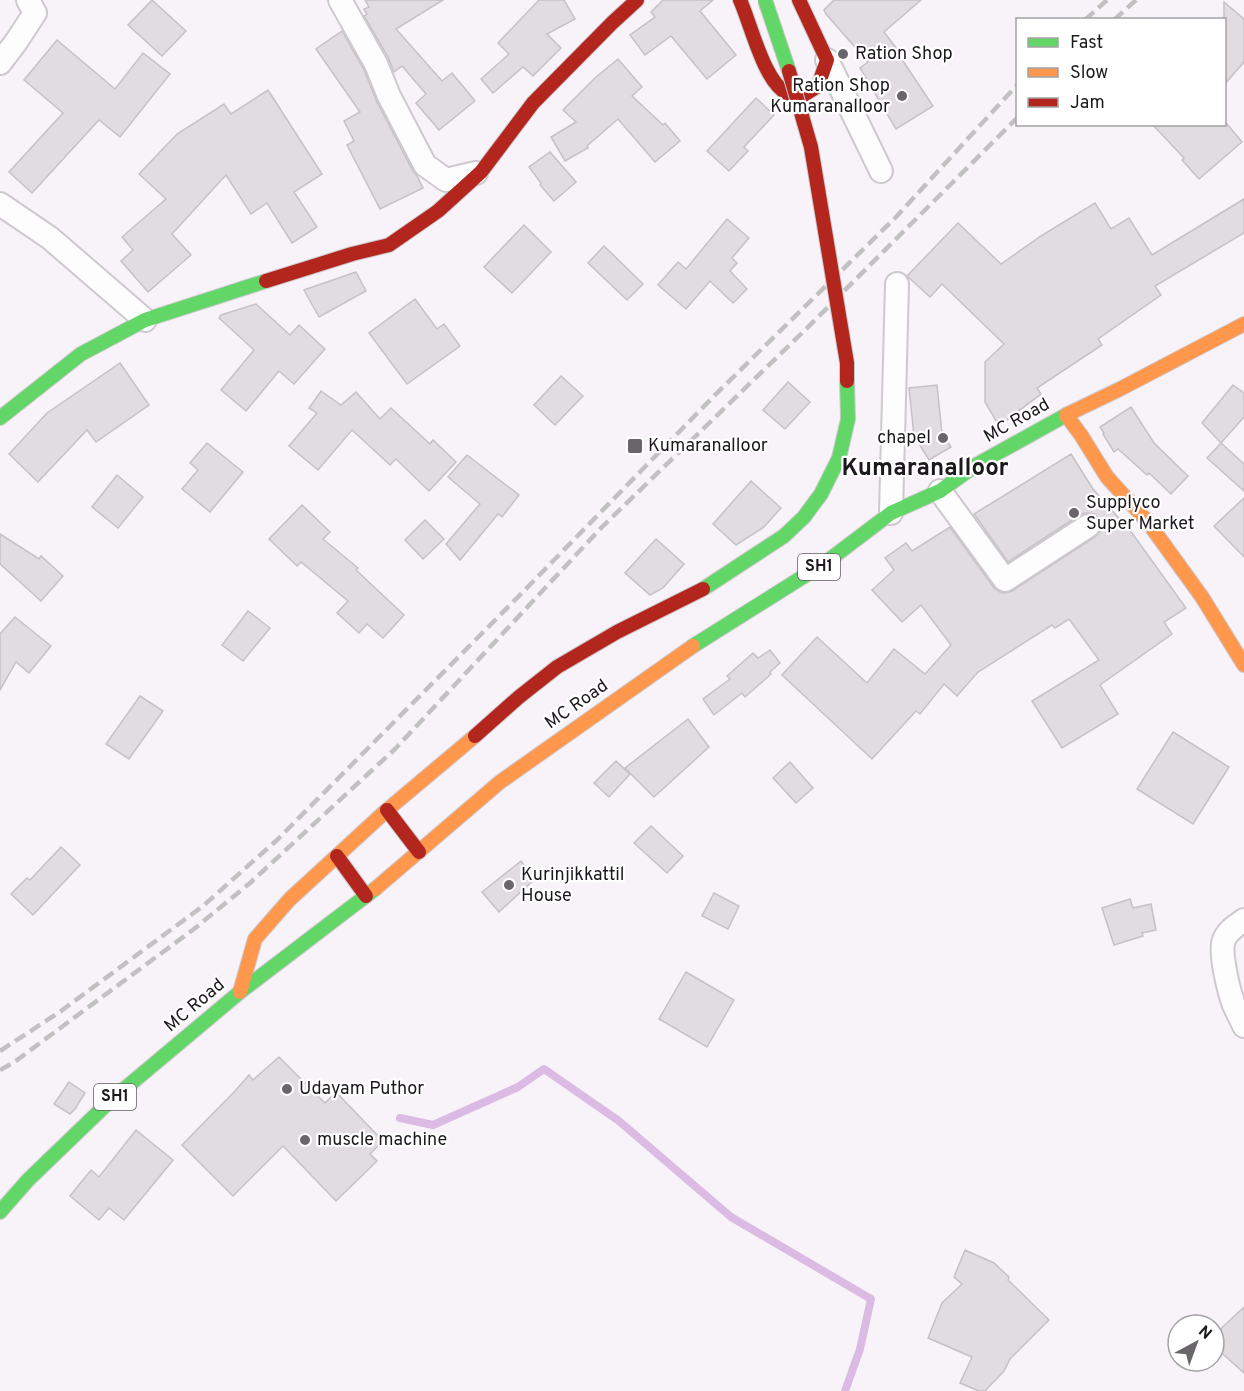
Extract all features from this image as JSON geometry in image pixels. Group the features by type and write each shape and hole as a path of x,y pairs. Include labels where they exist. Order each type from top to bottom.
{"main road":[{"path":"0,418 81,354 146,320 352,254 389,245 438,211 481,172 533,103 637,0"},
{"path":"740,0 760,54 773,81 787,94 802,96 818,86 827,60 799,0"},
{"path":"240,992 255,939 290,898 387,810 557,667 617,632 706,587 784,536 804,517 821,494 839,458 848,419 847,363 811,147 786,60 765,0"},
{"name":"MC Road","path":"0,1212 28,1180 110,1101 240,992 366,897 500,782 679,655 825,564 891,513 940,491 976,465 1066,415 1244,324"},
{"path":"1066,415 1107,477 1147,521 1202,597 1244,665"},
{"path":"387,810 419,852"},
{"path":"336,856 366,897"}],"street":[{"path":"0,63 35,13 28,0"},
{"path":"340,0 376,64 389,96 425,165 446,180 481,172"},
{"path":"827,60 881,171"},
{"path":"0,204 50,238 146,320"},
{"path":"891,513 897,284"},
{"path":"940,491 1005,580 1088,526"},
{"path":"1244,920 1230,930 1224,938 1222,947 1233,1003 1244,1026"}],"building":[{"path":"152,0 186,31 162,56 128,25"},
{"path":"365,0 443,0 396,29 442,81 452,73 475,101 439,130 416,103 426,94 402,66 394,72 364,16 367,14 364,9 369,7"},
{"path":"539,0 564,0 575,19 547,34 561,48 533,76 523,67 493,93 481,79 509,54 498,43"},
{"path":"663,0 713,0 700,11 736,55 707,79 671,36 645,55 630,35 655,17 651,12"},
{"path":"834,0 921,0 884,32 903,57 901,58 933,106 896,129 860,68 868,62 824,10"},
{"path":"1224,2 1244,19 1244,62 1226,83 1226,18 1224,18"},
{"path":"342,31 423,188 380,209 347,145 354,141 344,121 360,112 316,49"},
{"path":"57,40 115,89 143,53 170,74 120,137 99,120 32,193 9,172 63,113 24,80"},
{"path":"618,59 642,87 632,96 663,125 665,123 680,141 655,162 618,119 587,146 588,148 565,161 551,137 576,122 563,110"},
{"path":"268,90 322,174 294,192 317,227 292,243 267,203 251,214 226,175 172,234 191,255 148,292 121,261 133,250 122,237 166,199 139,174 177,134 224,104 231,114"},
{"path":"756,98 774,115 744,147 748,151 729,171 707,151"},
{"path":"1227,124 1242,142 1199,179 1182,160 1184,158 1154,126 1226,126"},
{"path":"550,152 576,182 554,201 540,185 541,183 529,167"},
{"path":"1244,199 1244,233 1155,286 1161,295 1098,339 1102,345 1037,388 1041,394 999,426 985,402 985,362 1004,344 942,284 930,297 907,276 958,223 1001,264 1095,203 1111,229 1129,218 1152,255"},
{"path":"727,219 749,238 732,258 737,263 730,271 747,289 733,303 710,281 686,309 658,285 678,262 686,269"},
{"path":"524,225 551,252 512,293 484,267"},
{"path":"604,246 643,284 627,300 588,263"},
{"path":"356,272 366,291 319,317 304,290"},
{"path":"415,299 437,329 444,324 460,346 407,384 369,333"},
{"path":"256,304 290,335 299,325 325,349 294,384 279,371 246,411 221,390 254,350 219,318 221,315"},
{"path":"120,363 149,405 96,442 87,430 38,482 9,454 47,413"},
{"path":"561,376 583,396 555,425 534,405"},
{"path":"788,382 810,402 785,429 763,410"},
{"path":"937,385 942,433 951,447 929,460 914,436 909,388"},
{"path":"1233,385 1244,393 1244,417 1221,443 1202,423"},
{"path":"321,391 341,405 356,392 380,419 391,408 430,444 433,440 456,462 429,491 396,459 390,465 352,430 318,470 289,446 317,413 309,408"},
{"path":"1131,407 1154,443 1188,476 1171,494 1118,449 1114,452 1103,434 1100,427"},
{"path":"207,443 243,472 210,512 182,489 198,470 190,463"},
{"path":"1221,443 1244,464 1244,491 1207,458"},
{"path":"1071,454 1093,489 1132,533 1186,608 1164,622 1172,634 1100,685 1118,714 1062,748 1032,701 1099,660 1069,619 1055,628 1052,625 978,672 957,696 944,684 920,714 916,711 872,759 782,675 817,637 867,683 894,649 925,674 951,645 921,605 902,622 872,590 894,570 885,558 906,543 912,551 950,527 994,588 1005,593 1012,591 1095,537 1100,532 1100,519 1094,514 1081,514 1008,562 974,514"},
{"path":"467,455 519,495 502,517 498,514 460,560 446,544 480,504 448,477"},
{"path":"117,475 143,497 118,528 92,507"},
{"path":"751,481 781,508 764,527 736,545 713,524"},
{"path":"1244,498 1244,557 1214,526"},
{"path":"302,505 330,532 323,539 358,568 356,570 404,615 383,638 367,624 359,633 337,613 348,601 301,562 297,566 269,539"},
{"path":"425,520 444,539 423,559 405,540"},
{"path":"0,534 39,559 41,556 63,576 41,601 0,564"},
{"path":"656,539 684,564 663,588 650,595 625,573"},
{"path":"248,611 270,628 243,661 222,645"},
{"path":"15,617 51,646 29,673 16,662 0,690 0,634"},
{"path":"770,650 780,663 770,672 771,674 745,697 742,693 714,715 703,699 730,679 727,676 753,653 758,658"},
{"path":"140,696 163,711 129,759 106,744"},
{"path":"688,719 709,747 654,797 625,768"},
{"path":"1173,732 1229,767 1193,824 1137,789"},
{"path":"616,761 630,774 609,797 594,783"},
{"path":"790,762 813,788 796,803 773,778"},
{"path":"651,826 683,856 667,873 634,843"},
{"path":"61,847 80,865 33,915 11,894 27,878 30,880"},
{"name":"Kurinjikkattil House","path":"521,861 535,879 499,912 482,892"},
{"path":"714,893 739,906 728,929 702,916"},
{"path":"1130,899 1133,908 1151,904 1156,930 1142,933 1143,936 1114,945 1102,908"},
{"path":"686,972 734,1000 707,1047 659,1019"},
{"path":"279,1057 325,1103 336,1092 383,1141 370,1154 377,1161 336,1201 283,1146 233,1196 182,1145 249,1075 253,1080"},
{"path":"69,1082 85,1093 70,1114 54,1104"},
{"path":"136,1130 173,1160 124,1220 109,1208 99,1220 70,1196 91,1170 99,1177"},
{"path":"965,1250 994,1263 1049,1320 1010,1359 1004,1371 985,1391 979,1391 960,1383 972,1357 928,1338 942,1303 962,1284 954,1277"},
{"path":"1244,1307 1244,1373 1226,1357 1226,1324"}],"waterway":[{"path":"400,1118 433,1125 518,1087 544,1069 619,1121 731,1217 871,1299 860,1349 845,1391"}],"railway":[{"path":"1087,18 1107,0"},
{"path":"1116,18 1136,0"},
{"path":"0,1051 61,1011 203,906 277,840 716,394 896,217 1016,86"},
{"path":"0,1070 13,1063 194,929 250,883 395,749 602,527 804,331 1016,119"}],"traffic: fast":[{"path":"765,0 789,71"},
{"path":"0,418 81,354 145,320 266,281"},
{"path":"703,589 784,536 804,517 821,494 839,458 848,419 847,381"},
{"path":"693,646 825,563 891,513 940,491 976,465 1068,414"},
{"path":"0,1212 28,1180 110,1101 240,992 375,889"}],"traffic: slow":[{"path":"1068,414 1244,324"},
{"path":"1066,415 1107,477 1147,521 1202,597 1244,665"},
{"path":"375,889 500,782 693,646"},
{"path":"240,992 255,939 290,899 387,810 475,736"}],"traffic: jam":[{"path":"266,281 389,245 438,211 481,172 533,103 637,0"},
{"path":"740,0 759,52 772,78 779,88 788,94 802,96 818,86 827,60 799,0"},
{"path":"789,71 811,147 847,363 847,381"},
{"path":"475,736 557,667 617,632 703,589"},
{"path":"387,810 419,852"},
{"path":"337,856 366,896"}],"place":[{"name":"Ration Shop","path":"843,54"},
{"name":"Ration Shop Kumaranalloor","path":"902,96"},
{"name":"chapel","path":"943,438"},
{"name":"Kumaranalloor","path":"635,446"},
{"name":"Supplyco Super Market","path":"1074,513"},
{"name":"Kurinjikkattil House","path":"509,885"},
{"name":"Udayam Puthor","path":"287,1089"},
{"name":"muscle machine","path":"305,1140"}],"district":[{"name":"Kumaranalloor","path":"925,469"}]}
